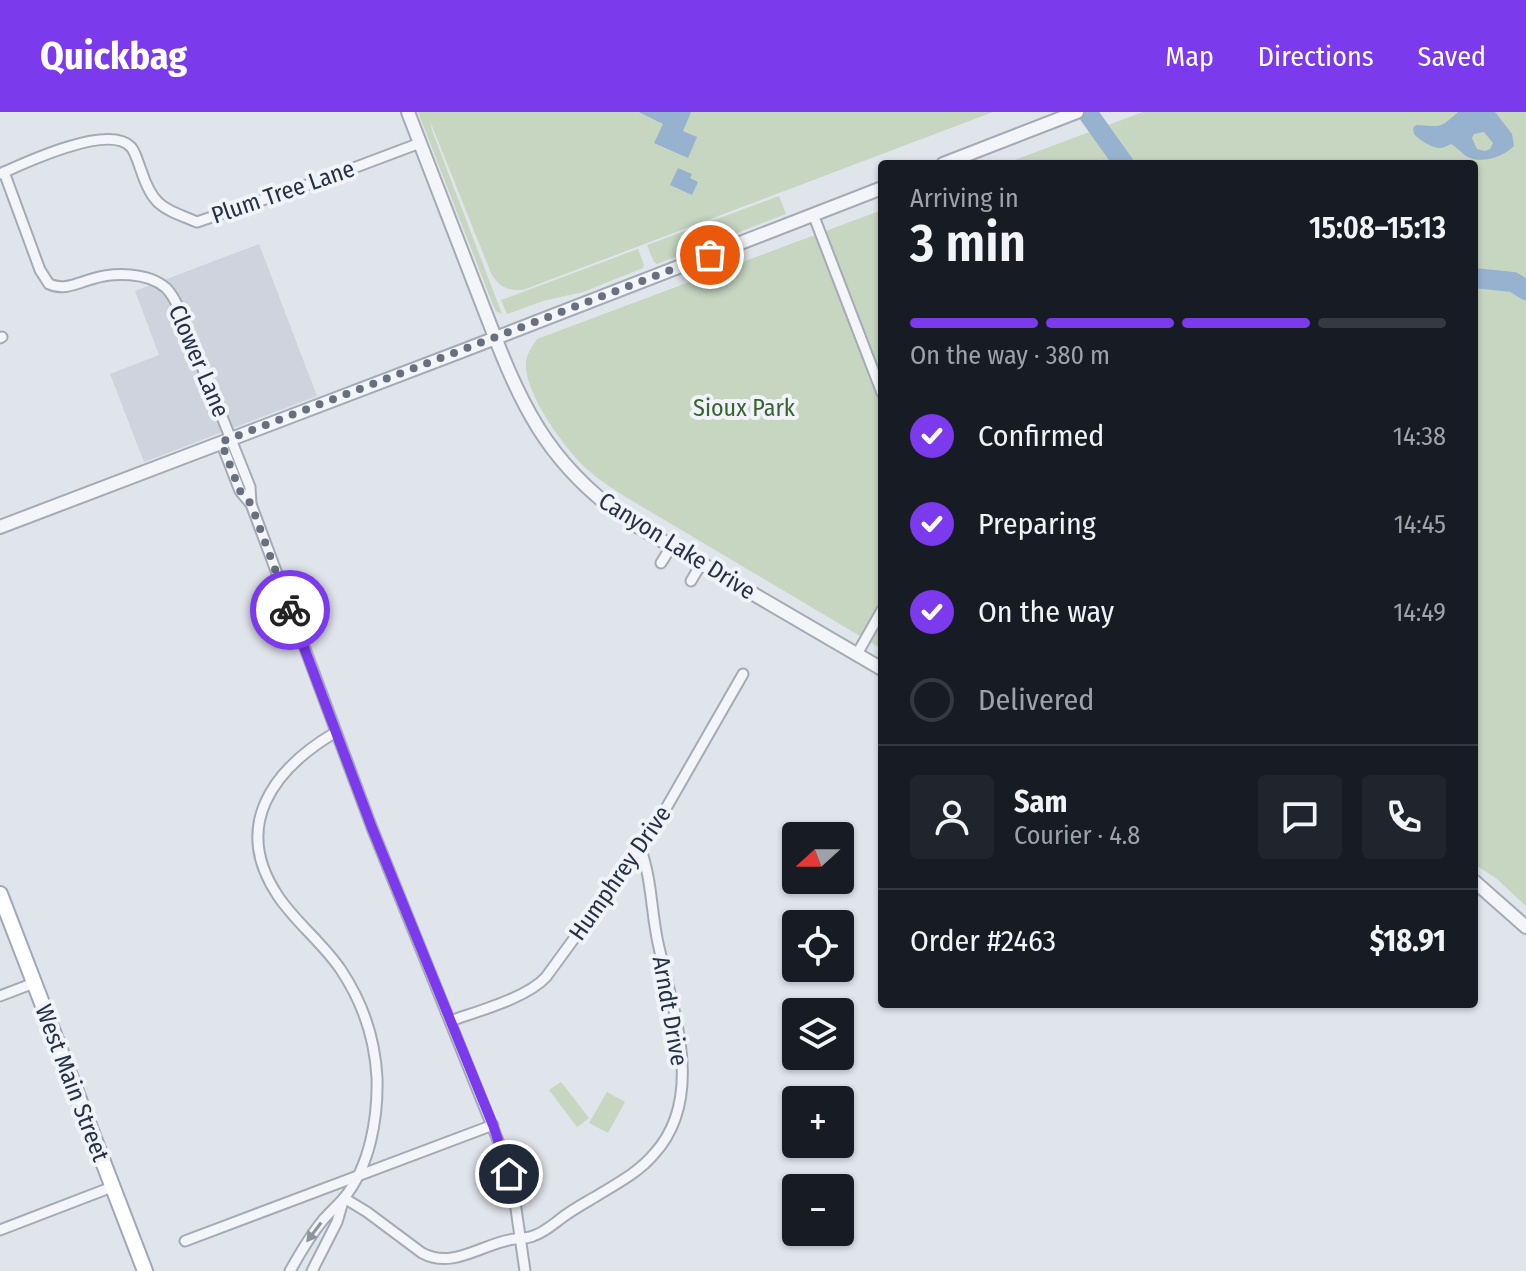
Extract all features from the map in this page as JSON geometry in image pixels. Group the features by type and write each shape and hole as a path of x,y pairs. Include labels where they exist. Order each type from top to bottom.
{"main road":[{"name":"West Main Street","path":"0,894 145,1271"}],"street":[{"name":"Canyon Lake Drive","path":"408,112 513,383 528,413 565,466 606,505 671,547 878,667"},
{"path":"953,160 1077,112"},
{"name":"Plum Tree Lane","path":"2,173 79,143 121,141 132,147 151,196 167,210 197,222 420,143"},
{"name":"Clower Lane","path":"2,173 36,260 49,284 64,287 116,275 157,281 172,295 226,440"},
{"path":"0,527 878,190"},
{"path":"813,214 878,383"},
{"path":"226,440 240,491 251,504 372,828 493,1125 509,1174 525,1271"},
{"path":"661,563 671,547"},
{"path":"691,581 701,564"},
{"path":"857,654 878,617"},
{"name":"Humphrey Drive","path":"450,1021 524,993 543,982 665,810 743,674"},
{"path":"290,1271 313,1233 344,1198 357,1176 369,1147 376,1113 377,1080 373,1045 359,1000 340,968 277,895 266,874 258,833 260,813 268,794 300,759 336,732"},
{"name":"Arndt Drive","path":"344,1198 422,1253 440,1260 544,1231 640,1168 663,1144 675,1116 682,1084 681,1058 655,932 650,885 640,847"},
{"path":"1478,885 1526,927"},
{"path":"0,996 34,983"},
{"path":"185,1241 493,1125"},
{"path":"0,1230 112,1187"},
{"path":"312,1271 337,1222 344,1198"}],"shaded area":[{"path":"259,244 317,396 144,462 110,374 159,355 135,291"}],"green space":[{"path":"418,112 993,112 523,290 504,287 491,273 430,121 502,314 493,305"},
{"path":"1143,112 1526,112 1526,906 1497,879 1478,867 1478,160 1015,160"},
{"path":"779,196 786,214 657,264 654,262 647,245"},
{"name":"Sioux Park","path":"878,211 878,647 592,474 548,420 531,389 526,362 537,339"},
{"path":"638,249 643,268 583,292 543,301 507,314 501,300"},
{"path":"561,1082 589,1118 577,1127 549,1090"},
{"path":"607,1092 625,1102 608,1133 589,1123"}],"water":[{"path":"639,112 691,112 683,131 697,137 688,158 654,143 663,124"},
{"path":"1458,112 1495,112 1512,134 1514,146 1499,156 1480,160 1468,157 1451,144 1433,147 1414,134 1416,125 1439,126","holes":["1484,132 1493,143 1485,151 1477,149 1472,138 1474,134"]},
{"path":"678,168 692,174 690,178 698,182 692,195 670,185"}],"waterway":[{"path":"1087,112 1121,160"},
{"path":"1478,278 1513,282 1526,290"}],"way so far":[{"path":"290,610 251,504 240,491 221,442 710,255"}],"route":[{"path":"290,610 372,828 493,1125 509,1174"}]}
